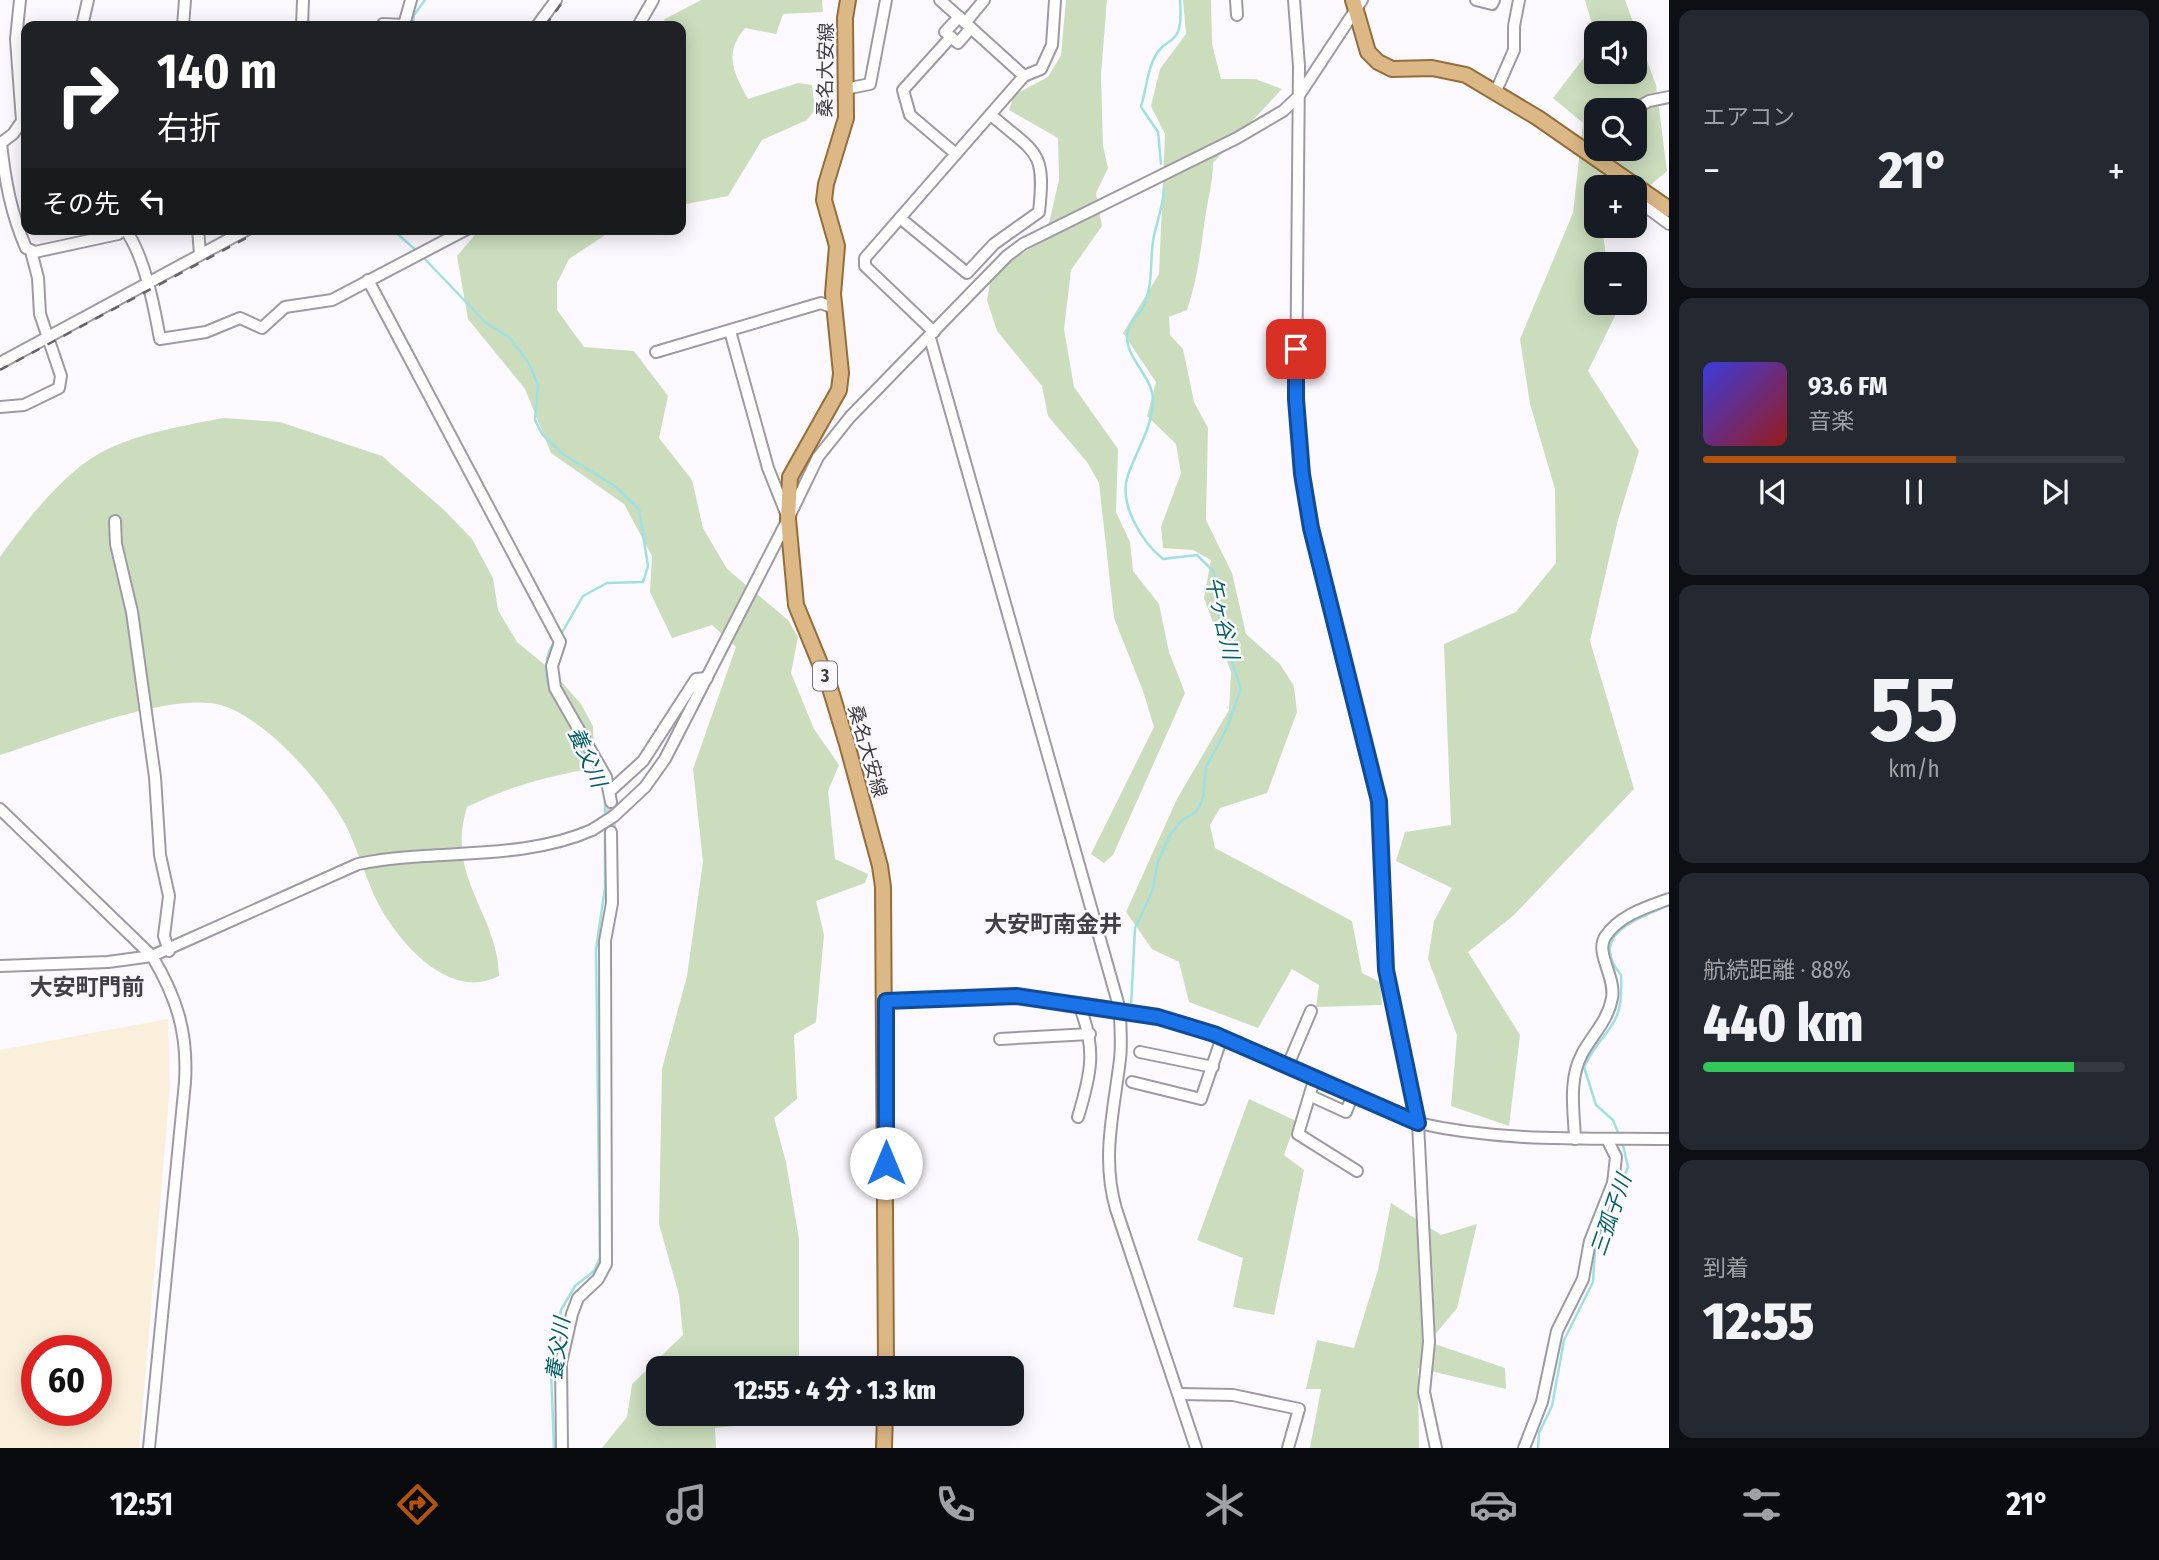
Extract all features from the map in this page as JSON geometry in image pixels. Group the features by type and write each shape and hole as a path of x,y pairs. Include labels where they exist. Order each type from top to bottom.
{"main road":[{"name":"桑名大安線","path":"848,0 845,18 844,127 826,184 824,200 836,246 834,308 841,373 839,390 790,477 788,519 796,605 830,688 880,866 886,1001 886,1356"},
{"path":"1357,3 1368,52 1378,62 1392,69 1447,70 1466,75 1496,91 1669,209"}],"street":[{"path":"20,0 16,39 21,91"},
{"path":"83,21 88,0"},
{"path":"183,21 185,0"},
{"path":"302,21 303,0"},
{"path":"405,21 411,0"},
{"path":"541,21 556,0"},
{"path":"641,21 653,0"},
{"path":"845,89 870,83 886,0"},
{"path":"940,0 1024,76"},
{"path":"965,23 945,32 958,43 965,23 984,0"},
{"path":"1055,0 1052,45 1041,69 1024,76 866,258 865,266 932,335 1120,1010 1121,1050 1112,1104 1108,1172 1116,1209 1196,1448"},
{"path":"1236,0 1237,15"},
{"path":"1294,0 1298,97 1296,399 1302,474 1311,528 1379,801 1386,970 1418,1123 1429,1342 1424,1392 1436,1448"},
{"path":"1476,0 1492,4 1494,0"},
{"path":"1496,91 1514,50 1514,26 1519,0"},
{"path":"0,966 108,962 152,956 169,951 334,872 358,864 404,856 541,845 570,839 601,824 623,809 658,771 818,457 850,417 1007,256 1023,244 1237,138 1283,111 1298,97 1357,3"},
{"path":"951,37 903,90 910,115 956,154"},
{"path":"1647,102 1669,97"},
{"path":"900,218 967,274 994,244 1039,212 1043,177 1038,156 991,114"},
{"path":"0,407 24,405 60,388 61,376 40,314 38,278 31,251 22,239 3,197 1,143 21,125"},
{"path":"1605,163 1614,175"},
{"path":"1647,208 1669,224"},
{"path":"31,251 57,249 114,235"},
{"path":"129,235 153,298 160,339 206,332 240,318 262,328 273,315 285,307 323,303 455,235"},
{"path":"198,235 200,254"},
{"path":"0,363 236,235"},
{"path":"369,280 560,642 552,666 555,688 606,777 610,797 643,761 696,679 705,682"},
{"path":"656,352 821,303 834,308"},
{"path":"730,331 768,468 788,519"},
{"path":"115,521 116,544 132,612 155,777 160,855 169,896 164,936 169,951"},
{"path":"0,809 152,956 176,999 184,1031 186,1060 149,1448"},
{"path":"562,1448 561,1363 572,1314 578,1298 598,1279 606,1264 605,941 612,903 611,832"},
{"path":"1575,1139 1573,1091 1576,1070 1582,1054 1606,1018 1612,999 1614,983 1601,947 1603,939 1636,911 1669,899"},
{"path":"886,1001 980,995 1016,996 1120,1010 1181,1022 1288,1065 1418,1123 1452,1131 1536,1140 1669,1139"},
{"path":"1078,1118 1091,1075 1090,1034 1079,1005"},
{"path":"1288,1065 1311,1011"},
{"path":"1000,1039 1090,1034"},
{"path":"1132,1082 1200,1099 1222,1038"},
{"path":"1140,1052 1213,1068"},
{"path":"1315,1077 1298,1134 1357,1171"},
{"path":"1311,1096 1346,1112 1353,1094"},
{"path":"1524,1448 1542,1402 1557,1331 1583,1279 1590,1241 1613,1183 1616,1157 1610,1139"},
{"path":"1180,1394 1233,1395 1299,1409 1288,1448"},
{"path":"884,1442 895,1448"}],"shaded area":[{"path":"168,1019 170,1088 139,1448 0,1448 0,1050"}],"green space":[{"path":"701,0 822,0 823,12 783,14 776,34 745,28 738,37 734,46 733,64 748,99 798,83 812,85 815,110 807,120 762,140 728,196 686,204 686,21 664,21"},
{"path":"1066,0 1107,0 1101,74 1103,146 1108,168 1096,193 1102,226 1071,270 1064,329 1074,387 1118,449 1116,512 1130,542 1133,571 1159,604 1169,652 1185,693 1113,855 1104,863 1091,854 1154,727 1114,618 1099,483 1087,462 1048,416 1042,386 997,331 987,300 992,271 1045,240 1059,180 1058,138 1009,110 1014,95 1048,77 1061,55"},
{"path":"1183,0 1211,0 1212,44 1221,79 1255,79 1282,89 1213,163 1199,262 1191,298 1187,310 1169,317 1170,335 1183,349 1194,402 1208,428 1206,520 1232,573 1246,634 1280,664 1294,686 1297,712 1267,793 1220,808 1210,825 1215,848 1352,921 1362,973 1380,982 1382,1005 1316,1007 1319,985 1292,969 1258,1028 1189,1002 1179,962 1152,949 1126,912 1177,799 1229,710 1231,672 1204,598 1211,560 1193,550 1163,548 1161,527 1181,473 1176,444 1147,416 1156,382 1123,333 1159,274 1165,134 1151,106 1160,69 1186,34"},
{"path":"1585,0 1625,0 1633,21 1591,21"},
{"path":"1584,58 1584,84 1647,84 1647,60 1656,85 1667,171 1647,188 1647,175 1584,175 1584,238 1604,238 1605,252 1584,252 1584,315 1615,316 1588,371 1639,451 1618,520 1590,641 1634,789 1514,915 1468,952 1520,1035 1509,1126 1451,1106 1457,1035 1428,959 1434,921 1452,888 1396,861 1405,832 1451,825 1444,644 1516,612 1556,563 1555,489 1530,404 1520,339 1573,213 1583,123 1553,98"},
{"path":"475,235 605,235 569,259 557,283 557,310 584,347 634,351 668,396 659,438 692,480 703,528 727,569 788,620 798,637 791,673 814,729 839,765 828,791 835,859 868,874 865,883 816,901 824,935 816,1022 794,1035 797,1099 774,1118 786,1162 799,1239 799,1356 661,1356 683,1335 679,1295 659,1224 662,1069 687,976 703,862 693,769 736,647 712,625 672,638 650,592 652,556 624,504 551,453 525,389 468,319 457,256"},
{"path":"223,418 280,422 382,456 444,510 472,539 493,578 498,610 517,642 551,670 581,704 593,726 594,752 583,770 524,784 467,807 462,832 463,854 467,875 490,933 499,976 483,982 466,982 451,978 436,970 409,947 381,909 345,824 322,789 268,732 228,708 210,703 162,706 105,720 0,755 0,557 51,494 86,462 117,445 152,433"},
{"path":"1249,1099 1296,1121 1284,1155 1304,1170 1274,1315 1233,1307 1243,1258 1197,1240"},
{"path":"1391,1203 1441,1235 1477,1224 1457,1308 1429,1342 1505,1368 1506,1389 1418,1368 1419,1448 1310,1448 1321,1389 1306,1389 1317,1340 1354,1348 1378,1270"},
{"path":"646,1371 646,1426 734,1426 715,1428 716,1448 602,1448 627,1417 632,1384"}],"waterway":[{"name":"養父川","path":"413,21 425,0"},
{"name":"午ヶ谷川","path":"1161,164 1158,132 1141,107 1152,63 1157,53 1176,35 1179,28 1180,0"},
{"name":"午ヶ谷川","path":"1131,1007 1135,928 1152,892 1158,861 1170,835 1181,821 1197,811 1203,798 1206,767 1226,730 1241,689 1221,629 1214,572 1197,555 1163,559 1140,533 1126,498 1128,475 1146,433 1153,405 1150,387 1131,354 1127,337 1131,324 1147,297 1153,241 1164,189"},
{"name":"養父川","path":"399,235 418,252"},
{"name":"養父川","path":"422,256 486,323 510,338 528,362 538,385 535,420 542,434 564,455 615,486 639,509 648,566 643,582 607,583 583,596 560,636"},
{"name":"養父川","path":"551,690 546,665 555,641"},
{"name":"養父川","path":"605,799 605,817"},
{"name":"養父川","path":"554,1448 551,1369 561,1310 575,1286 594,1271 600,1258 596,949 605,888 605,827"},
{"name":"三孤子川","path":"1619,1135 1613,1120 1596,1105 1584,1067 1611,1027 1619,1008 1621,975 1612,961 1610,949 1613,939 1631,922 1669,905"},
{"name":"三孤子川","path":"1538,1448 1539,1433 1552,1406 1564,1340 1593,1282 1595,1249 1628,1167 1622,1141"}],"tunnel":[{"path":"611,802 611,832"}],"railway":[{"path":"549,21 564,0"},
{"path":"0,370 252,235"}],"district":[{"name":"大安町南金井","path":"1053,924"},
{"name":"大安町門前","path":"87,987"}],"route":[{"path":"886,1163 886,1001 927,997 1016,996 1120,1010 1181,1022 1418,1123 1386,970 1382,926 1379,801 1311,528 1302,474 1296,399 1296,349"}]}
